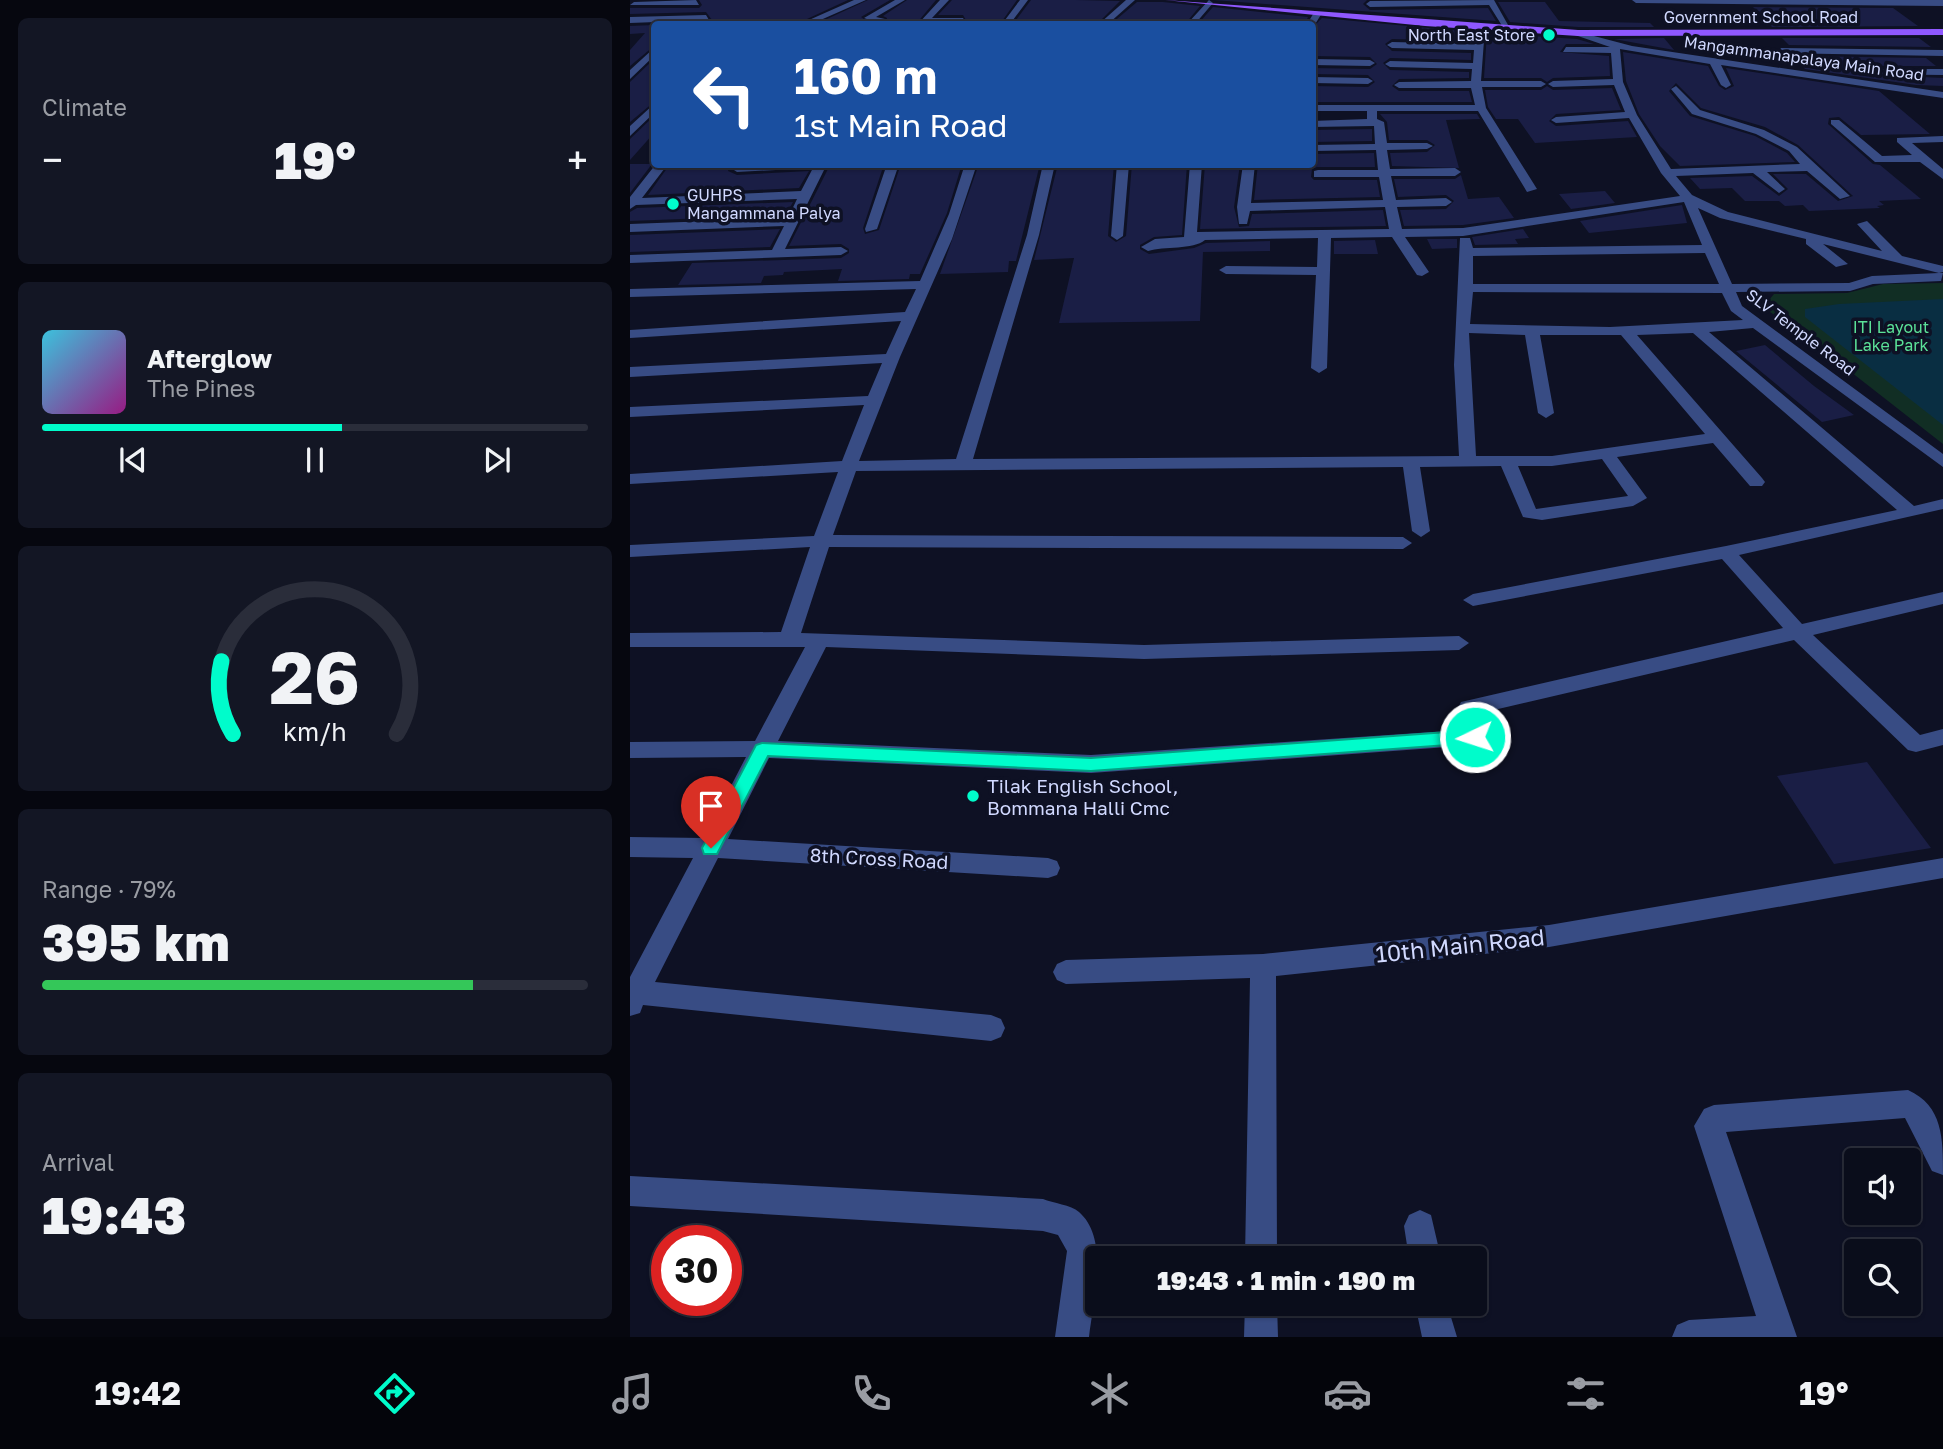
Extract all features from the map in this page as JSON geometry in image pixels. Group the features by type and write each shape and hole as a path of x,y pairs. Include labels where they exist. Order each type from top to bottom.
{"main road":[{"name":"Government School Road","path":"1169,0 1508,30 1578,33 1943,32"}],"street":[{"path":"813,20 862,0"},
{"path":"868,18 901,0"},
{"path":"926,21 945,0"},
{"path":"1008,21 1024,0"},
{"path":"1106,21 1130,0"},
{"path":"1636,0 1943,3"},
{"path":"1370,4 1490,1 1508,30"},
{"path":"828,2 851,5"},
{"path":"634,5 696,3"},
{"path":"1194,21 1209,4"},
{"path":"1313,21 1318,13"},
{"path":"630,20 706,18"},
{"path":"855,18 882,21"},
{"path":"1599,21 1604,34"},
{"path":"1418,46 1426,23"},
{"path":"1480,27 1476,85 1479,103 1531,189"},
{"name":"Mangammanapalaya Main Road","path":"1578,33 1615,47 1943,95"},
{"path":"1767,33 1798,72 1943,72"},
{"path":"1392,45 1479,47"},
{"path":"1566,50 1615,47"},
{"name":"SLV Temple Road","path":"1615,47 1618,82 1632,115 1668,173 1688,198 1724,286 1736,308 1943,462"},
{"path":"1781,51 1943,53"},
{"path":"634,73 651,54"},
{"path":"1726,54 1733,63"},
{"path":"1713,60 1726,85"},
{"path":"1316,62 1370,63"},
{"path":"1390,64 1478,66"},
{"path":"1783,70 1795,89"},
{"path":"1316,80 1368,80"},
{"path":"1553,84 1618,82"},
{"path":"1399,85 1541,84"},
{"path":"1676,89 1696,112 1760,132 1793,149 1809,167 1843,196"},
{"path":"1316,108 1479,103 1490,98"},
{"path":"1372,108 1381,122 1384,173 1397,235 1422,272"},
{"path":"632,129 651,110"},
{"path":"1556,120 1632,115"},
{"path":"1316,124 1381,122"},
{"path":"1835,122 1879,160 1921,158"},
{"path":"632,129 651,127"},
{"path":"1942,174 1901,140 1943,139"},
{"path":"1316,148 1427,146"},
{"path":"1668,173 1809,167"},
{"path":"631,203 660,168"},
{"path":"776,254 819,168"},
{"path":"871,229 892,168"},
{"path":"789,639 847,467 964,194 970,168"},
{"path":"963,464 1033,234 1048,168"},
{"path":"1117,236 1123,168"},
{"path":"1196,168 1190,236 1463,232 1688,198 1724,215 1941,273"},
{"path":"1244,235 1243,207 1248,168"},
{"path":"1756,169 1779,189"},
{"path":"1318,174 1455,172"},
{"path":"631,203 805,195"},
{"path":"1243,207 1446,202"},
{"path":"630,228 791,222"},
{"path":"1863,224 1899,260"},
{"path":"1463,232 1467,252 1468,288 1462,328 1460,392 1468,462"},
{"path":"1319,368 1325,235"},
{"path":"1804,235 1841,264"},
{"path":"1148,247 1156,243 1198,240 1201,236"},
{"path":"1467,252 1711,249"},
{"path":"630,259 841,251"},
{"path":"1226,270 1324,271"},
{"path":"1468,288 1574,290 1724,286 1850,287 1872,280 1941,273"},
{"path":"630,293 926,285"},
{"path":"630,334 910,316"},
{"path":"1462,328 1626,332 1698,330 1757,323"},
{"path":"1698,330 1911,512"},
{"path":"1532,331 1546,413"},
{"path":"1626,332 1756,482"},
{"path":"630,372 892,358"},
{"path":"630,412 875,400"},
{"path":"630,480 847,467 963,464 1508,462 1607,454 1717,437"},
{"path":"1508,462 1529,513 1542,515 1633,501 1637,498 1607,454"},
{"path":"1411,463 1421,531"},
{"path":"1473,600 1726,552 1943,504"},
{"path":"630,551 821,541 1403,543"},
{"path":"1726,552 1799,633 1916,744 1943,737"},
{"path":"630,750 762,749 1091,764 1475,737 1469,708 1943,598"},
{"path":"630,640 789,639 1144,652 1459,643"},
{"path":"819,640 632,997 991,1028"},
{"name":"8th Cross Road","path":"630,847 711,848 1048,868"},
{"name":"10th Main Road","path":"1066,972 1263,966 1549,936 1943,869"},
{"path":"1261,1246 1263,966"},
{"path":"1689,1337 1779,1334 1709,1126 1714,1119 1908,1104 1919,1110 1943,1160"},
{"path":"630,1191 1043,1215 1068,1223 1083,1248 1072,1337"},
{"path":"1420,1226 1422,1246"},
{"path":"1261,1316 1261,1337"},
{"path":"1433,1316 1440,1337"}],"green space":[{"name":"ITI Layout Lake Park","path":"1943,283 1943,444 1810,340 1763,307 1774,294 1847,293 1883,284"}],"water":[{"name":"ITI Layout Lake Park","path":"1943,299 1943,425 1805,317 1805,309 1839,304"}],"building":[{"path":"699,0 848,0 807,19 810,21 699,21 712,20 706,12 630,14 630,8 699,8 702,5"},
{"path":"868,0 890,0 861,17 867,21 822,21"},
{"path":"907,0 936,0 918,21 886,21 887,18 883,16"},
{"path":"952,0 1017,0 1002,21 966,21 963,15 938,15"},
{"path":"1031,0 1120,1 1100,21 1015,21"},
{"path":"1213,0 1367,0 1363,4 1370,10 1488,8 1496,21"},
{"path":"1137,2 1200,6 1188,21 1115,21"},
{"path":"1498,2 1545,2 1559,21 1650,23 1654,27 1578,27 1510,22"},
{"path":"1213,7 1308,17 1306,21 1201,21"},
{"path":"1753,7 1893,8 1918,26 1772,27"},
{"path":"1322,18 1472,32 1472,41 1392,39 1385,44 1392,51 1471,53 1471,60 1390,58 1383,63 1390,70 1469,72 1469,78 1399,79 1392,86 1399,91 1469,91 1472,102 1316,102 1316,86 1368,87 1375,82 1368,75 1316,74 1316,68 1370,69 1377,64 1370,57 1316,56 1316,24"},
{"path":"651,25 651,48 630,66 630,50 645,33 630,34 630,26"},
{"path":"1487,33 1577,39 1594,44 1566,44 1560,52 1609,56 1610,76 1553,78 1547,82 1541,78 1484,78"},
{"path":"1664,38 1674,50 1614,39"},
{"path":"1782,38 1919,38 1931,47 1789,45"},
{"path":"1623,52 1708,66 1719,86 1725,90 1734,86 1726,68 1879,91 1930,134 1861,135 1839,117 1829,118 1828,124 1873,164 1880,165 1921,199 1879,201 1884,205 1877,206 1880,208 1809,211 1803,205 1785,206 1779,201 1745,201 1732,188 1700,189 1690,178 1752,176 1779,196 1788,189 1773,174 1806,174 1838,201 1853,196 1798,145 1765,127 1701,108 1676,83 1669,91 1690,116 1755,136 1787,153 1795,162 1680,166 1660,146 1639,114 1626,81"},
{"path":"1799,56 1926,58 1936,66 1862,66 1856,74 1943,78 1943,86 1916,85 1805,69 1798,60 1803,60"},
{"path":"651,62 651,104 630,122 630,82"},
{"path":"1547,86 1553,90 1612,88 1621,110 1556,114 1549,121 1556,126 1628,121 1637,137 1535,143 1518,119 1496,119 1488,107 1485,90 1541,90"},
{"path":"1380,114 1477,114 1480,119 1446,120 1459,168 1392,166 1390,153 1427,152 1435,145 1427,140 1389,140 1387,122"},
{"path":"651,119 651,136 630,160 630,139"},
{"path":"1372,129 1372,141 1316,142 1316,130"},
{"path":"1374,153 1375,167 1316,167 1316,154"},
{"path":"630,164 651,164 651,165 630,193"},
{"path":"667,168 729,168 728,171 737,175 809,171 799,188 648,195"},
{"path":"883,168 863,228 865,234 879,230 900,168 961,168 947,213 920,274 910,274 909,279 838,281 842,269 784,272 783,275 764,276 761,283 678,285 692,263 841,258 849,253 849,249 841,244 789,246 828,169"},
{"path":"978,168 1039,168 1016,261 1009,261 1008,272 940,274"},
{"path":"1057,168 1114,168 1108,236 1116,242 1126,236 1132,168 1187,168 1182,235 1154,237 1140,245 1140,249 1149,254 1194,248 1206,243 1270,241 1270,251 1203,252 1200,321 1059,323 1074,258 1034,260"},
{"path":"1205,168 1239,168 1234,207 1239,227 1249,226 1252,214 1383,210 1386,226 1200,229"},
{"path":"1258,168 1314,168 1311,177 1314,180 1377,180 1380,197 1254,200"},
{"path":"1461,175 1468,199 1499,197 1514,218 1463,225 1404,226 1400,210 1446,209 1454,201 1446,195 1398,197 1394,179 1455,179"},
{"path":"1605,191 1615,203 1571,209 1559,194"},
{"path":"793,202 786,215 630,221 630,212 637,208"},
{"path":"1682,205 1687,223 1589,233 1580,221"},
{"path":"780,229 770,247 630,252 630,235"},
{"path":"1523,229 1529,238 1515,239 1518,244 1475,245 1472,237"},
{"path":"1427,239 1457,239 1457,248 1432,249"},
{"path":"1375,240 1378,254 1334,254 1334,241"},
{"path":"1765,345 1854,415 1822,422 1736,351"},
{"path":"1867,762 1931,848 1834,864 1777,776"}],"place":[{"name":"North East Store","path":"1549,35"},
{"name":"GUHPS Mangammana Palya","path":"673,204"},
{"name":"Tilak English School, Bommana Halli Cmc","path":"973,796"}],"route":[{"path":"711,848 762,749 1091,764 1475,737"}]}
